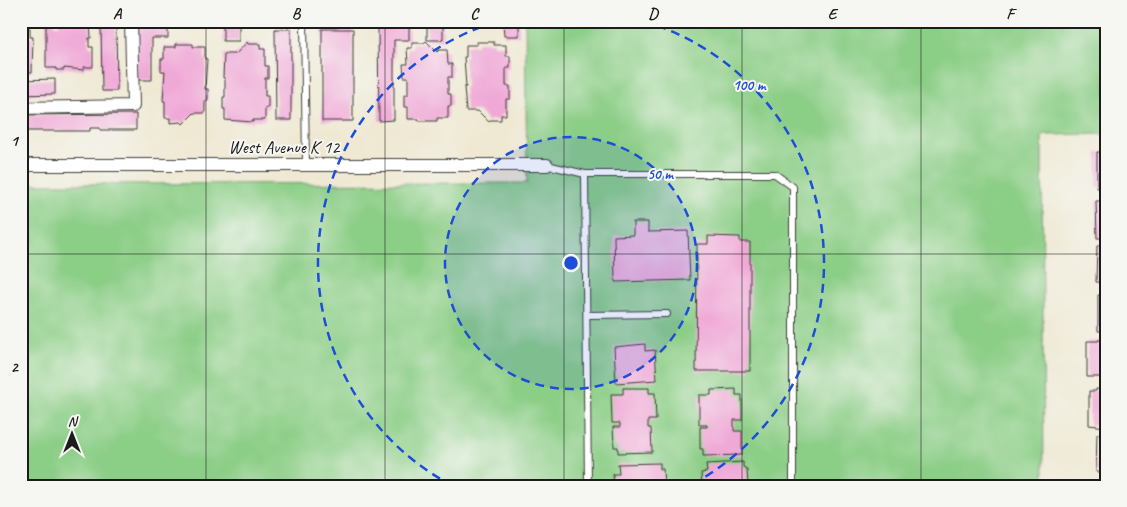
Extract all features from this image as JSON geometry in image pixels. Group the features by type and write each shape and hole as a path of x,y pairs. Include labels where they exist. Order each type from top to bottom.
{"street":[{"path":"21,108 132,106 131,21"},
{"name":"West Avenue K 12","path":"21,165 306,164 548,166"}],"lane":[{"path":"304,21 306,164"},
{"path":"548,166 585,174 775,174 793,187 793,486"},
{"path":"585,174 588,486"},
{"path":"587,315 667,314"}],"green space":[{"path":"525,21 1106,21 1106,134 1042,135 1044,486 21,486 21,184 527,183"}],"building":[{"path":"46,21 54,21 55,25 59,25 59,21 90,21 91,38 89,38 89,47 93,47 93,67 84,67 84,70 46,68"},
{"path":"101,21 116,21 117,91 102,91"},
{"path":"137,21 168,21 168,38 152,38 152,80 137,80"},
{"path":"503,21 519,21 519,36 504,36"},
{"path":"394,24 409,24 409,40 394,40 394,120 379,121 378,28 394,28"},
{"path":"427,24 443,24 443,40 427,40"},
{"path":"239,25 239,41 223,41 223,26"},
{"path":"21,28 30,28 30,37 33,37 32,72 21,72 21,51 25,51 26,47 21,47"},
{"path":"275,29 291,29 291,120 276,120"},
{"path":"322,29 353,29 353,121 322,121"},
{"path":"426,41 437,52 439,50 447,50 448,64 452,64 452,77 448,77 448,94 451,94 451,106 448,106 448,118 437,118 437,121 408,119 408,107 404,107 404,95 408,95 408,77 404,77 403,64 408,64 407,48 412,48 412,43 424,43"},
{"path":"247,42 248,44 260,44 260,49 265,49 265,66 268,66 268,78 265,78 265,96 268,96 268,108 265,108 265,120 253,120 253,122 225,120 225,109 223,109 223,97 225,97 225,78 223,78 224,54 236,54"},
{"path":"477,42 494,42 494,45 506,45 506,56 510,56 510,68 506,68 506,86 510,86 510,99 506,99 506,115 501,115 501,120 490,120 489,122 478,111 466,111 464,57 466,57 466,45 477,45"},
{"path":"176,44 193,44 193,47 205,47 205,59 207,59 205,89 208,89 208,101 205,101 205,113 194,113 183,124 181,122 170,123 170,118 165,118 165,101 163,101 165,71 161,71 161,59 164,59 164,47 176,47"},
{"path":"55,79 55,94 21,95 21,80"},
{"path":"136,114 136,130 100,130 100,128 90,128 90,131 21,131 21,115"},
{"path":"1097,152 1106,152 1106,188 1097,188"},
{"path":"1096,201 1106,201 1106,238 1097,238"},
{"path":"633,222 648,222 648,232 688,231 690,280 615,282 614,236 633,235"},
{"path":"708,236 740,237 740,242 750,242 750,371 696,371 697,244 708,244"},
{"path":"1106,245 1106,282 1096,282 1097,246"},
{"path":"1098,295 1106,295 1106,331 1098,331"},
{"path":"1106,340 1106,377 1087,377 1087,341"},
{"path":"645,344 645,351 655,350 657,380 616,383 614,347"},
{"path":"623,388 649,388 649,393 655,393 656,420 648,420 648,428 651,428 652,452 618,453 618,447 614,447 613,427 620,427 620,423 612,423 611,394 623,394"},
{"path":"736,389 736,395 742,395 742,420 734,420 734,431 742,431 742,455 703,456 703,449 700,449 700,427 707,427 707,425 699,425 699,395 711,395 711,390"},
{"path":"1096,389 1106,389 1106,427 1089,425 1089,391 1096,391"},
{"path":"1097,434 1106,434 1106,472 1096,472"},
{"path":"743,462 743,467 747,469 748,486 702,486 701,473 707,472 706,464"},
{"path":"660,463 660,469 663,469 664,486 614,486 613,474 619,474 618,464"}]}
